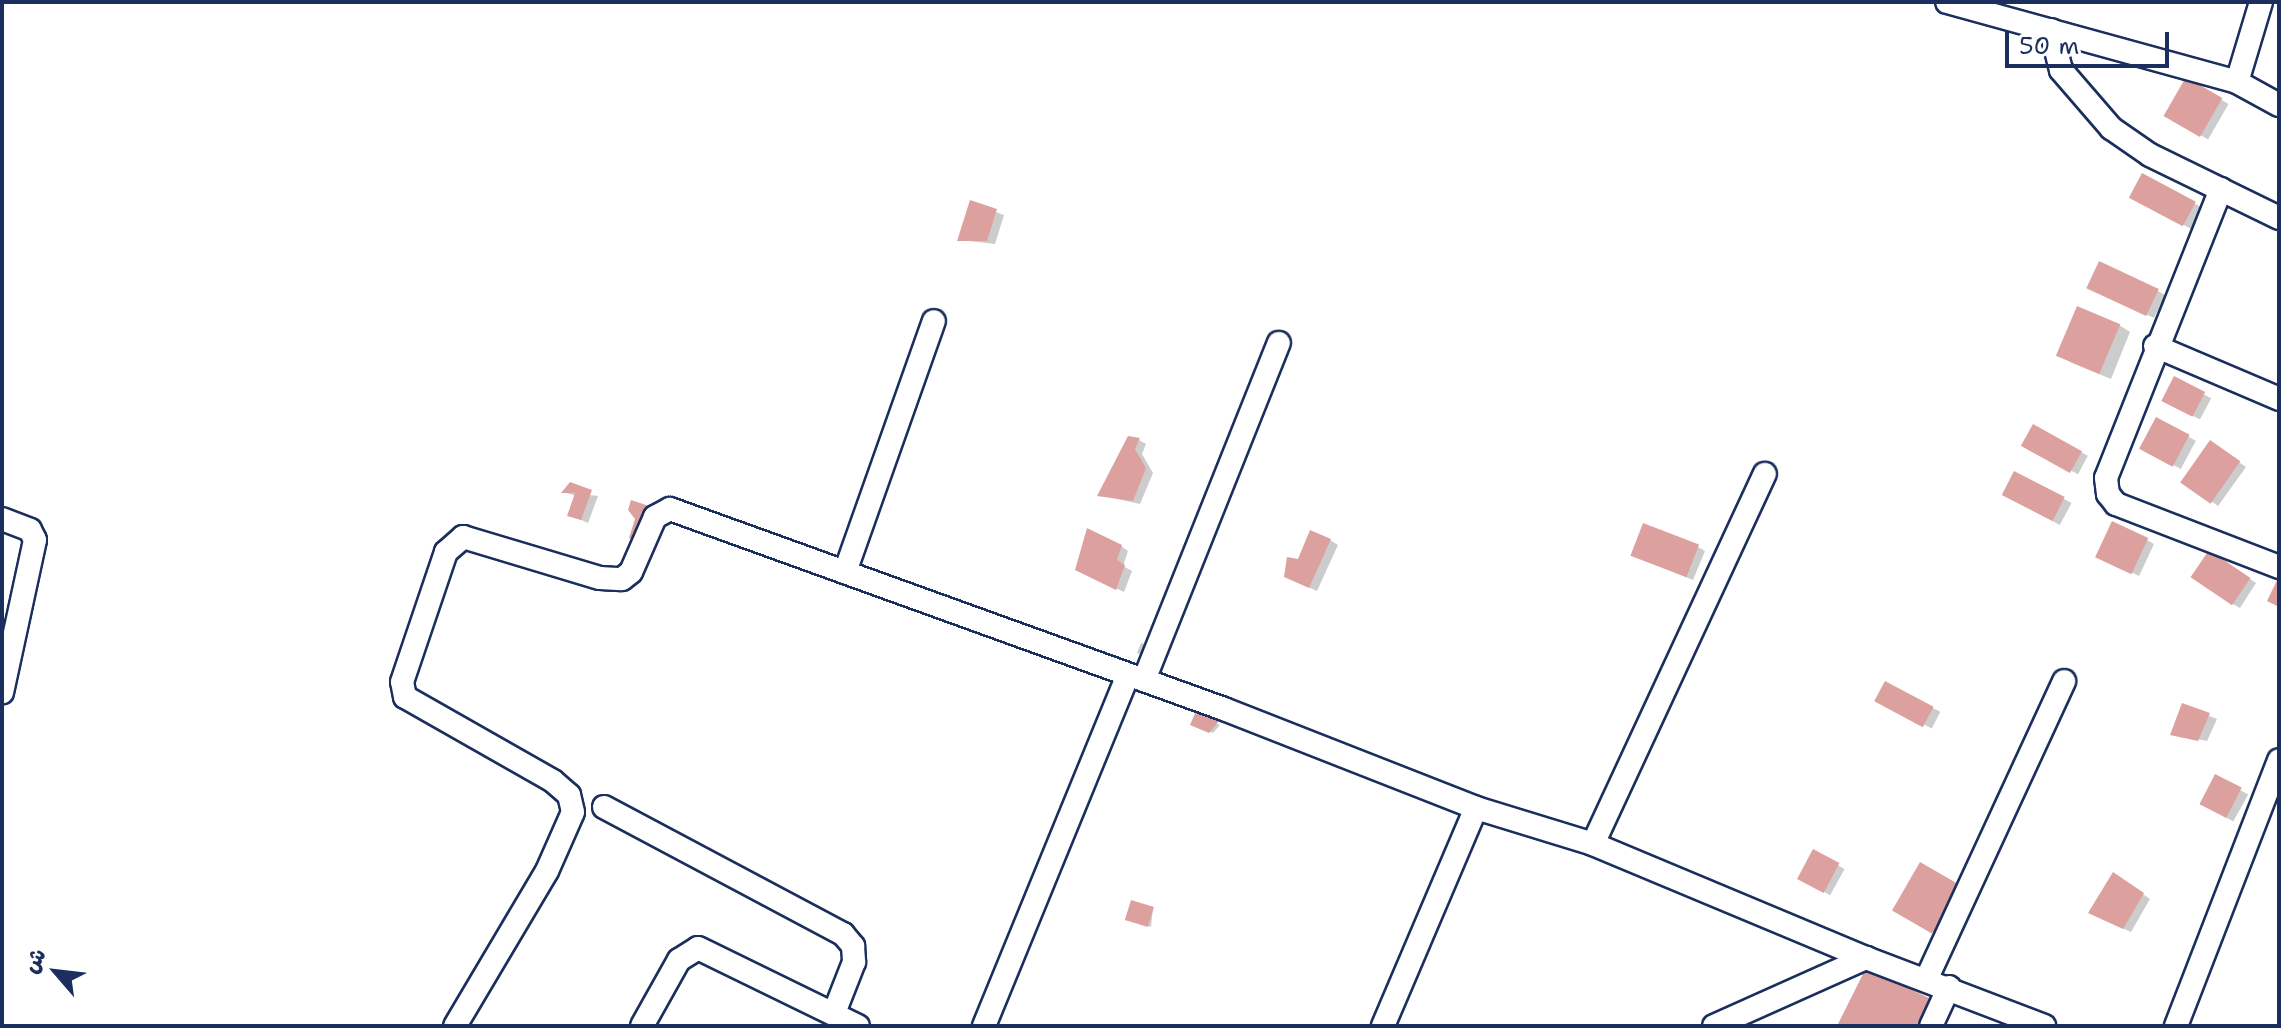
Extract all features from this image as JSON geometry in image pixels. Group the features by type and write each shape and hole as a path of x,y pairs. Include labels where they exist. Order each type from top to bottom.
{"street":[{"path":"1947,2 2237,82 2279,105"},
{"path":"2237,82 2261,2"},
{"path":"2051,30 2061,70 2111,128 2150,155 2279,218"},
{"path":"2221,189 2155,346 2106,478 2108,494 2116,504 2279,567"},
{"path":"845,572 934,321"},
{"path":"984,1026 1279,343"},
{"path":"2155,346 2279,399"},
{"path":"1593,844 1765,474"},
{"path":"455,1026 547,871 573,812 569,795 553,781 405,697 402,682 453,540 485,541 611,581 631,572 655,517 670,509 1136,677 1476,808 1593,844 1866,958 1927,978 2044,1026"},
{"path":"2,519 30,530 35,540 2,692"},
{"path":"1927,978 2064,681"},
{"path":"2176,1026 2279,760"},
{"path":"604,807 843,934 853,946 854,962 834,1013"},
{"path":"1383,1026 1476,808"},
{"path":"642,1026 679,960 698,948 858,1026"},
{"path":"1714,1026 1866,958"},
{"path":"1931,1026 1949,987"}],"building":[{"path":"2186,77 2222,98 2200,137 2164,116"},
{"path":"2142,173 2196,202 2183,226 2129,198"},
{"path":"970,200 997,209 987,241 957,241"},
{"path":"2099,261 2159,289 2146,316 2086,288"},
{"path":"2077,306 2120,324 2099,374 2056,356"},
{"path":"2174,376 2205,392 2192,417 2161,401"},
{"path":"2156,417 2190,435 2173,467 2139,449"},
{"path":"2033,424 2082,451 2070,473 2021,446"},
{"path":"1128,436 1140,438 1135,449 1146,468 1133,501 1097,496"},
{"path":"2210,440 2240,461 2210,504 2180,483"},
{"path":"2014,471 2065,497 2053,521 2002,495"},
{"path":"570,482 592,490 581,520 567,516 575,493 561,493"},
{"path":"631,500 652,507 641,542 629,538 635,519 628,510"},
{"path":"2112,521 2148,538 2131,574 2095,557"},
{"path":"1643,523 1699,545 1686,577 1630,556"},
{"path":"1087,528 1122,545 1117,560 1125,565 1116,590 1075,570"},
{"path":"1310,530 1331,539 1309,588 1284,577 1287,557 1298,559"},
{"path":"2209,550 2250,578 2232,605 2191,577"},
{"path":"2279,576 2279,607 2267,601"},
{"path":"1885,681 1934,707 1923,727 1874,701"},
{"path":"2182,703 2210,713 2198,741 2170,735"},
{"path":"1196,711 1219,721 1209,733 1190,725"},
{"path":"2215,774 2242,788 2226,818 2200,804"},
{"path":"1813,849 1839,863 1824,893 1797,879"},
{"path":"1920,862 1960,885 1932,933 1892,910"},
{"path":"2113,872 2144,893 2123,929 2088,913"},
{"path":"1131,900 1154,907 1148,927 1125,920"},
{"path":"1866,968 1931,999 1917,1026 1837,1026"}]}
